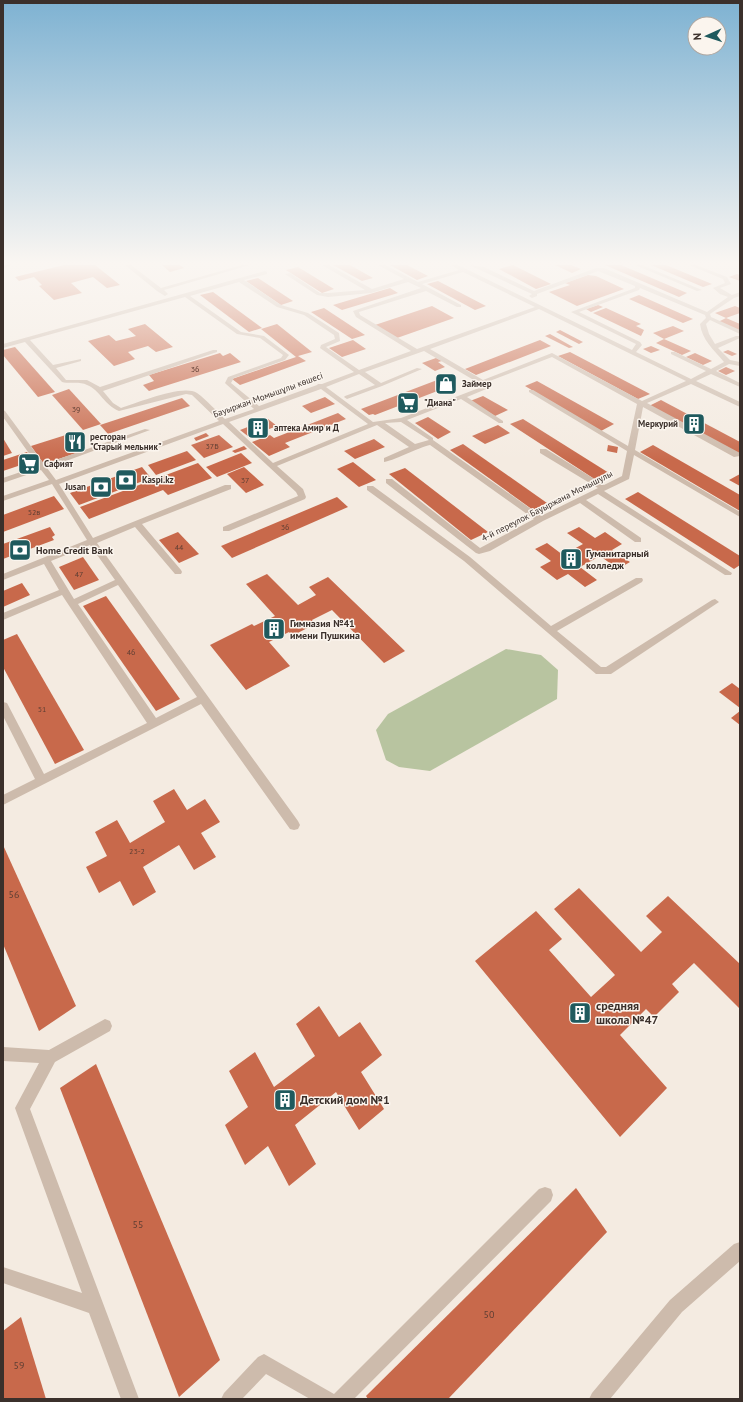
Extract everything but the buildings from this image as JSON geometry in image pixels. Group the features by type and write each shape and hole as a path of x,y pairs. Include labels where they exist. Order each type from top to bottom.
{"street":[{"path":"3,346 61,330"},
{"path":"235,330 239,333 262,336 286,355 283,359 231,377 228,383 257,408"},
{"path":"331,330 337,334 338,340 323,346 323,348 380,385"},
{"path":"381,330 415,351"},
{"name":"Бауыржан Момышұлы көшесі","path":"3,499 54,482 472,330"},
{"path":"588,330 740,405"},
{"path":"611,330 638,343 639,345 633,352"},
{"path":"704,330 714,347 728,362 740,364"},
{"path":"714,347 739,335"},
{"path":"27,340 64,381 70,383 86,382 98,390 113,408 121,410 177,393 186,392 194,394 221,421 300,491 302,497 226,529"},
{"path":"272,466 375,423 402,420 489,386 424,348"},
{"path":"98,390 215,351"},
{"path":"673,353 740,385"},
{"path":"482,382 552,355 640,404 737,455"},
{"path":"52,367 79,360"},
{"path":"640,404 692,381 728,362"},
{"path":"347,397 419,369"},
{"path":"320,385 375,423 414,447"},
{"path":"531,392 740,515"},
{"path":"462,397 501,422"},
{"name":"4-й переулок Бауыржана Момышулы","path":"389,481 479,551 487,549 540,519 626,477 640,404"},
{"path":"3,412 54,482 92,542 294,825"},
{"path":"402,420 431,439"},
{"path":"3,481 147,430"},
{"path":"387,460 414,447 431,442 540,519"},
{"path":"543,451 728,574"},
{"path":"3,577 228,487"},
{"path":"370,488 467,559 599,671 608,671 716,602"},
{"path":"581,500 638,540"},
{"path":"136,524 178,572"},
{"path":"467,559 479,551"},
{"path":"46,560 64,592 154,724"},
{"path":"551,630 639,580"},
{"path":"72,603 120,581"},
{"path":"3,617 64,592"},
{"path":"3,800 203,698"},
{"path":"3,706 42,781"},
{"path":"105,1026 50,1057 22,1108 130,1399"},
{"path":"3,1054 50,1057"},
{"path":"340,1399 545,1195"},
{"path":"598,1399 676,1306 740,1250"},
{"path":"3,1275 95,1306"},
{"path":"230,1399 264,1363 328,1399"}],"green space":[{"path":"506,649 541,655 558,670 557,699 430,771 399,767 386,760 376,730 388,714"}],"place":[{"name":"Займер","path":"446,384"},
{"name":"\"Диана\"","path":"408,403"},
{"name":"Меркурий","path":"694,424"},
{"name":"аптека Амир и Д","path":"258,428"},
{"name":"ресторан \"Старый мельник\"","path":"75,442"},
{"name":"Сафият","path":"29,464"},
{"name":"Kaspi.kz","path":"126,480"},
{"name":"Jusan","path":"101,487"},
{"name":"Home Credit Bank","path":"20,550"},
{"name":"Гуманитарный колледж","path":"571,559"},
{"name":"Гимназия №41 имени Пушкина","path":"274,629"},
{"name":"средняя школа №47","path":"580,1013"},
{"name":"Детский дом №1","path":"285,1100"}]}
